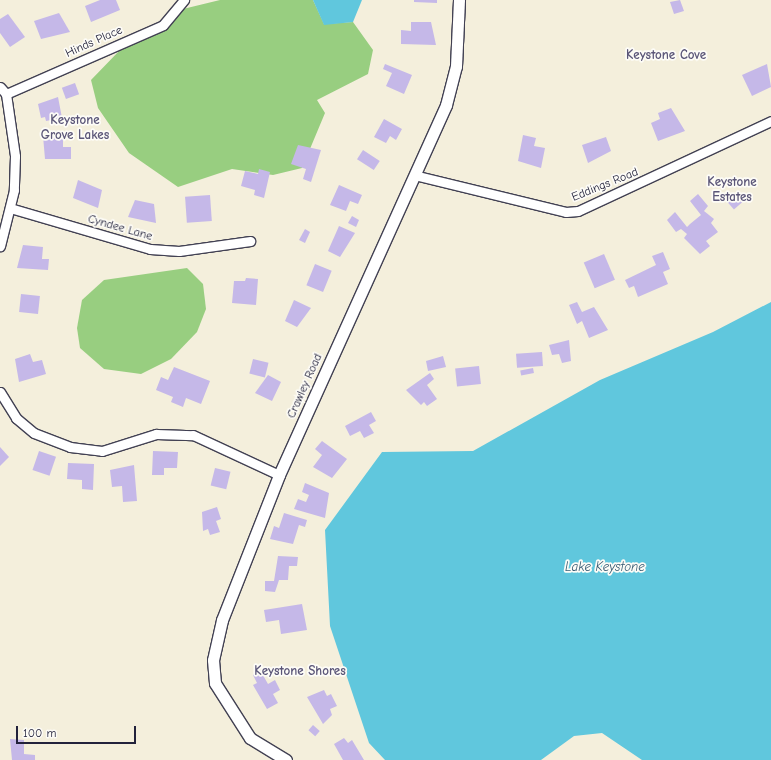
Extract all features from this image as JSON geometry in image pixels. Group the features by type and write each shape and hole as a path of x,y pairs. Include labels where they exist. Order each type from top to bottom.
{"street":[{"name":"Hinds Place","path":"6,94 163,25 184,0"},
{"name":"Crawley Road","path":"286,760 250,738 241,727 214,684 213,660 222,620 279,475 446,105 456,66 460,0"},
{"path":"0,87 6,94 15,156 10,208 0,246"},
{"name":"Eddings Road","path":"414,175 566,212 578,211 771,121"},
{"name":"Cyndee Lane","path":"10,208 150,249 179,251 250,241"},
{"path":"0,392 16,418 34,433 70,446 102,451 156,434 193,436 279,475"}],"green space":[{"path":"220,0 313,0 324,24 353,22 373,50 368,74 317,100 325,113 302,168 273,175 232,169 178,187 129,153 98,108 91,80 121,49 164,29 183,9"},
{"path":"187,268 203,284 206,309 197,332 171,359 141,374 104,369 80,348 77,328 82,300 104,280"}],"water":[{"path":"313,0 362,0 353,22 324,25"},
{"name":"Lake Keystone","path":"771,302 771,760 642,760 602,733 574,736 541,760 385,760 369,743 330,626 325,530 382,452 473,451 600,380 713,332"}],"building":[{"path":"100,0 116,0 120,10 91,22 85,6"},
{"path":"414,0 437,0 437,3 414,2"},
{"path":"680,0 684,11 674,14 670,2"},
{"path":"59,13 70,32 41,39 34,21"},
{"path":"8,14 25,37 10,47 0,33 0,19"},
{"path":"411,22 431,22 436,45 401,44 401,30 411,31"},
{"path":"385,64 412,75 404,94 386,86 392,73 383,69"},
{"path":"767,64 771,87 752,96 742,75"},
{"path":"75,83 79,94 66,99 62,88"},
{"path":"58,97 62,118 46,121 45,117 41,118 38,104"},
{"path":"671,108 685,131 658,141 651,123 660,119 658,113"},
{"path":"384,119 402,129 396,140 390,136 386,143 374,137"},
{"path":"63,135 63,147 71,147 71,159 45,159 43,136"},
{"path":"523,135 536,138 534,146 545,148 541,168 518,161"},
{"path":"606,137 611,151 588,163 582,145"},
{"path":"298,145 321,150 311,182 303,179 306,169 291,164"},
{"path":"363,150 380,161 374,170 357,159"},
{"path":"259,169 270,172 264,198 254,195 255,190 241,186 245,171 258,174"},
{"path":"78,180 102,190 98,208 73,198"},
{"path":"339,185 362,195 358,204 350,201 346,211 330,205"},
{"path":"698,194 708,206 704,211 714,219 711,223 718,232 706,241 710,246 700,254 684,238 687,234 681,229 676,232 667,220 675,212 687,227 701,215 690,201"},
{"path":"735,194 742,202 734,210 727,201"},
{"path":"210,195 212,221 187,223 185,197"},
{"path":"135,200 154,204 156,223 128,217"},
{"path":"352,216 359,220 356,227 348,223"},
{"path":"339,226 355,233 340,257 328,251"},
{"path":"305,229 310,232 305,243 299,240"},
{"path":"23,245 43,247 42,259 49,259 48,270 17,268"},
{"path":"663,252 670,269 663,272 668,284 638,297 634,286 629,288 625,280 656,265 652,256"},
{"path":"604,254 615,280 595,288 584,263"},
{"path":"315,264 332,271 323,292 306,285"},
{"path":"246,278 258,279 256,305 232,303 234,281 245,281"},
{"path":"21,294 40,296 38,314 19,312"},
{"path":"294,300 311,308 297,327 285,321"},
{"path":"577,302 582,312 594,307 608,330 589,338 582,321 577,324 569,305"},
{"path":"569,340 571,361 562,363 559,354 552,355 549,345"},
{"path":"542,352 543,366 517,368 516,354"},
{"path":"30,354 33,362 42,360 46,374 19,382 15,359"},
{"path":"443,356 446,367 428,371 426,361"},
{"path":"253,359 269,363 265,377 249,374"},
{"path":"479,366 481,384 457,386 455,369"},
{"path":"174,367 210,381 201,404 186,398 183,407 171,402 173,397 156,390 161,377 168,380"},
{"path":"533,368 534,373 521,375 520,370"},
{"path":"430,373 434,379 427,385 437,399 427,406 424,402 421,405 406,390"},
{"path":"268,375 281,382 272,401 255,393"},
{"path":"371,412 376,421 369,425 374,433 364,438 360,431 350,436 345,426"},
{"path":"322,441 347,459 332,478 313,467 322,455 315,449"},
{"path":"0,447 9,457 0,466"},
{"path":"39,451 56,457 50,476 32,470"},
{"path":"153,451 178,452 177,468 164,468 164,475 152,475"},
{"path":"68,463 94,464 93,490 82,489 82,480 67,479"},
{"path":"134,465 137,501 123,502 122,486 112,487 110,470"},
{"path":"215,468 231,472 226,489 211,485"},
{"path":"305,483 329,493 325,518 294,509 298,499 306,502 309,495 302,492"},
{"path":"217,507 221,519 216,521 220,532 210,535 208,529 203,531 202,512"},
{"path":"284,513 307,520 305,527 299,525 293,544 270,539 274,526 279,528"},
{"path":"278,556 298,557 297,566 289,566 288,580 279,580 275,592 265,591 265,581 274,581"},
{"path":"302,604 307,630 281,634 279,620 266,622 264,610"},
{"path":"260,670 268,684 275,680 280,690 273,694 278,703 267,709 253,685 257,683 253,675"},
{"path":"324,690 327,696 331,694 337,706 330,709 332,715 323,724 307,697"},
{"path":"313,725 320,731 315,736 308,730"},
{"path":"344,738 348,743 352,740 364,760 343,760 334,744"},
{"path":"10,739 24,740 24,754 35,755 35,760 12,760"}],"district":[{"name":"Keystone Cove","path":"666,55"},
{"name":"Keystone Grove Lakes","path":"75,128"},
{"name":"Keystone Estates","path":"732,190"},
{"name":"Keystone Shores","path":"300,671"}]}
